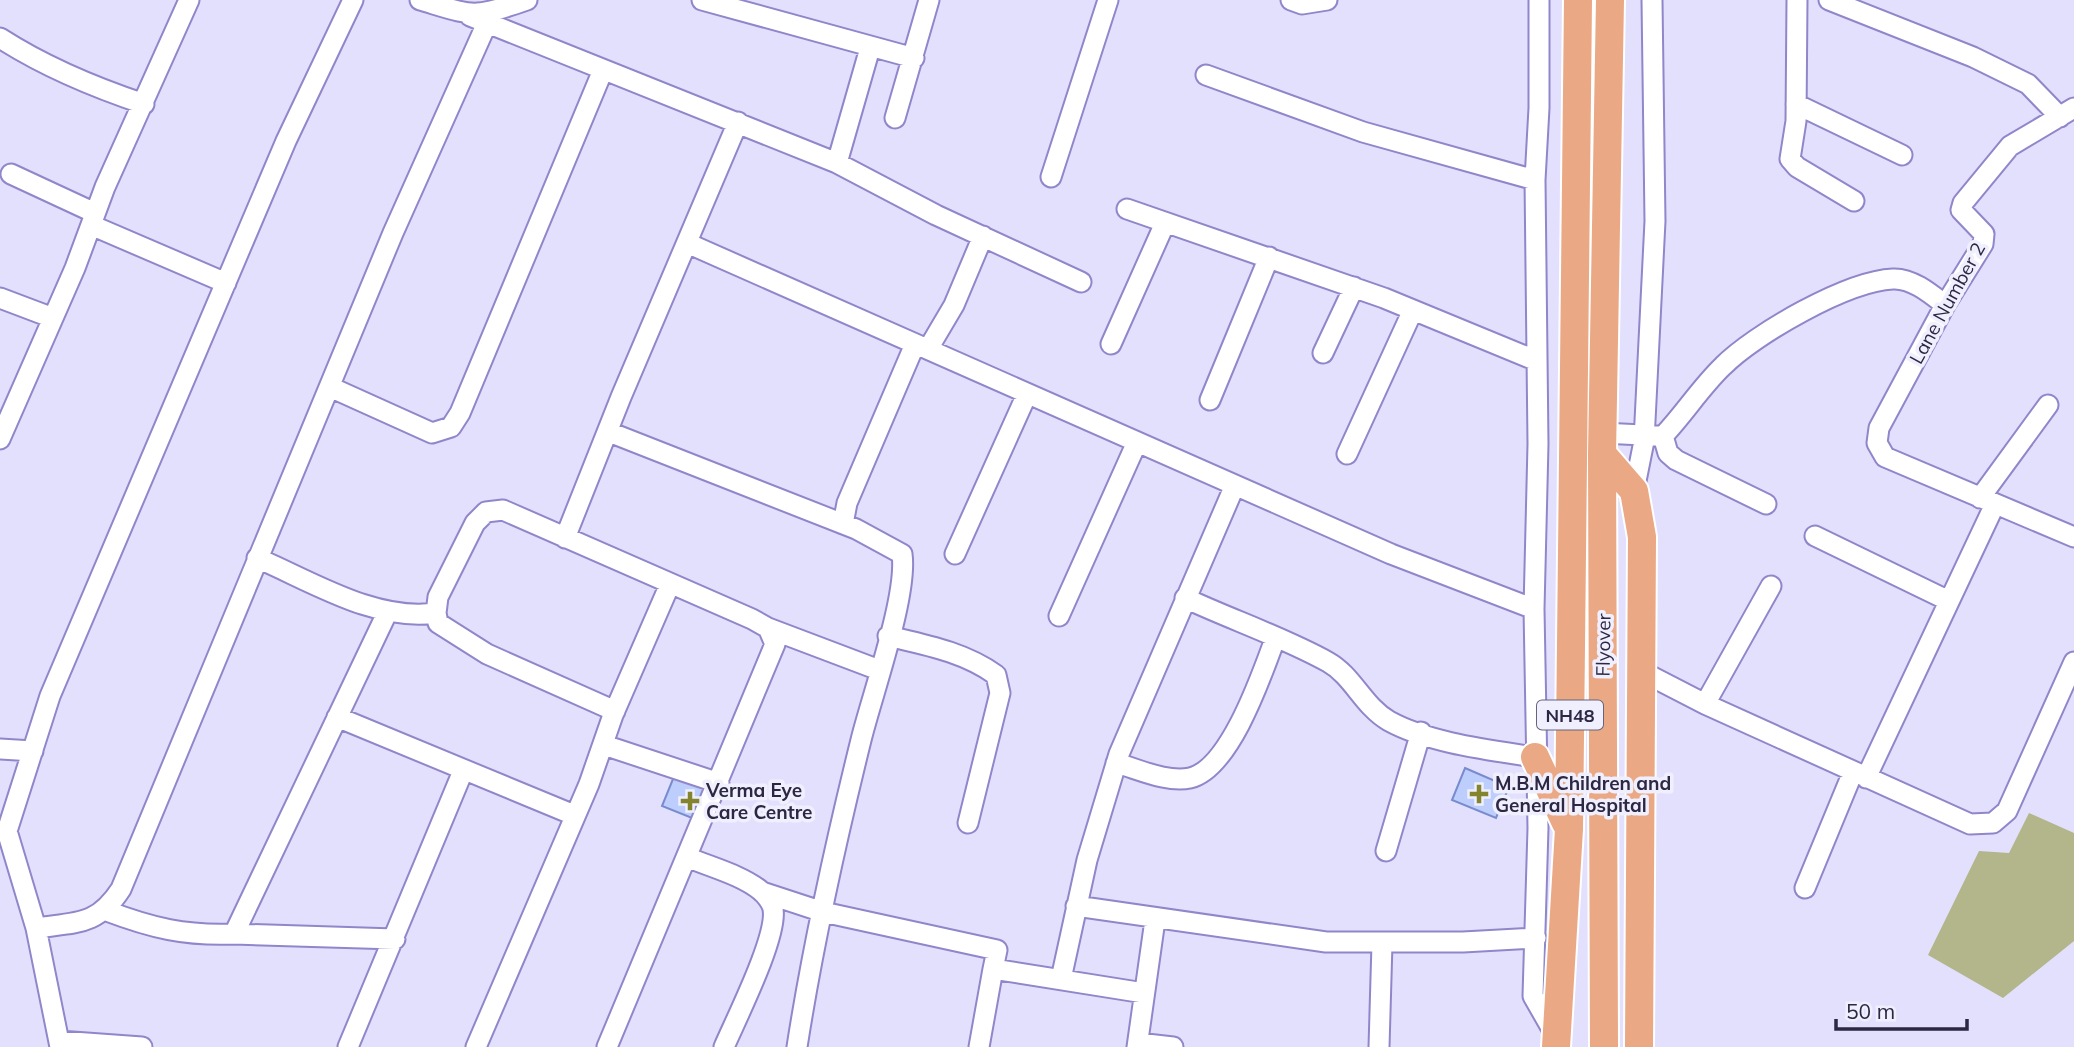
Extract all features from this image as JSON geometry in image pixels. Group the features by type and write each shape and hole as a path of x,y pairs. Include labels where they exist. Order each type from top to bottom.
{"highway":[{"name":"NH48","path":"1557,1043 1569,829 1578,0"},
{"name":"NH48","path":"1602,444 1610,0"},
{"path":"1602,444 1634,492 1642,537 1639,670 1639,1047"},
{"name":"Flyover","path":"1602,444 1604,544 1601,789 1604,1047"},
{"path":"1535,757 1569,829"}],"street":[{"path":"1,434 189,0"},
{"path":"142,1047 60,1044 36,928 3,830 33,751 50,696 286,141 352,0"},
{"path":"420,0 478,20 837,163 936,215 1081,282"},
{"path":"36,928 78,922 107,911 121,889 330,387 478,20 527,0"},
{"path":"702,0 914,58"},
{"path":"894,118 914,58 929,0"},
{"path":"1051,177 1108,0"},
{"path":"1291,0 1302,4 1328,0"},
{"path":"1539,0 1535,180 1537,361 1534,609 1538,828 1533,996 1557,1043"},
{"path":"1634,492 1654,435 1652,0"},
{"path":"1797,0 1796,104 1790,159 1797,167 1854,201"},
{"path":"1829,0 1973,57 2028,84 2067,113"},
{"path":"0,38 28,56 99,89 144,104"},
{"path":"837,163 870,48"},
{"path":"330,387 432,432 451,427 460,413 603,70"},
{"path":"1206,75 1363,132 1535,180"},
{"path":"1796,104 1902,155"},
{"name":"Lane Number 2","path":"1987,501 1885,457 1877,443 1879,428 1945,305 1983,244 1984,234 1964,215 1961,210 1963,203 2010,146 2067,113"},
{"path":"565,538 738,122"},
{"path":"10,174 93,219 226,283"},
{"path":"1127,209 1354,287 1537,361"},
{"path":"1111,344 1166,223"},
{"path":"843,524 852,490 921,347 954,304 983,236"},
{"path":"687,243 1391,554 1534,609"},
{"path":"1210,400 1269,257"},
{"path":"1602,444 1654,435 1723,365 1784,321 1863,285 1895,279 1922,288 1945,305"},
{"path":"1322,353 1354,287"},
{"path":"0,298 53,318"},
{"path":"1347,454 1413,310"},
{"path":"955,554 1027,394"},
{"path":"1805,888 1859,775 1950,601 1987,501 2049,405"},
{"path":"609,432 843,524 902,554 902,583 823,912 797,1047"},
{"path":"1654,435 1676,460 1766,504"},
{"path":"1059,616 1138,442"},
{"path":"1061,979 1076,906 1116,763 1235,485"},
{"path":"1987,501 2074,537"},
{"path":"615,711 487,654 438,623 436,613 439,597 475,523 486,512 503,510 768,628 879,670"},
{"path":"1815,536 1950,601"},
{"path":"257,558 387,612 417,616 436,613"},
{"path":"476,1047 670,584"},
{"path":"1705,704 1771,586"},
{"path":"1185,598 1330,663 1354,686 1366,704 1390,721 1483,749 1535,757"},
{"path":"234,934 387,612"},
{"path":"607,1047 775,644 768,628"},
{"path":"888,636 952,652 982,665 996,675 1000,693 998,704 968,823"},
{"path":"1116,763 1166,777 1191,778 1214,762 1230,741 1254,695 1275,639"},
{"path":"1639,670 1705,704 1970,824 1993,824 2007,811 2074,662"},
{"path":"337,717 574,815"},
{"path":"1386,851 1421,732"},
{"path":"604,745 719,783"},
{"path":"0,749 33,751"},
{"path":"348,1047 463,771"},
{"path":"687,857 762,892 823,912 997,950 979,1047"},
{"path":"724,1047 765,948 773,919 772,906 762,892"},
{"path":"1076,906 1155,920 1326,942 1536,938"},
{"path":"107,911 149,927 193,935 395,939"},
{"path":"1155,920 1137,1045 1173,1047"},
{"path":"1379,1047 1382,943"},
{"path":"993,969 1144,993"}],"green space":[{"path":"2029,813 2074,833 2074,941 2003,998 1928,955 1979,851 2009,853"}],"building":[{"path":"1465,768 1509,787 1496,818 1452,800"},
{"path":"675,774 710,789 697,820 662,806"}],"place":[{"name":"M.B.M Children and General Hospital","path":"1479,794"},
{"name":"Verma Eye Care Centre","path":"690,801"}]}
